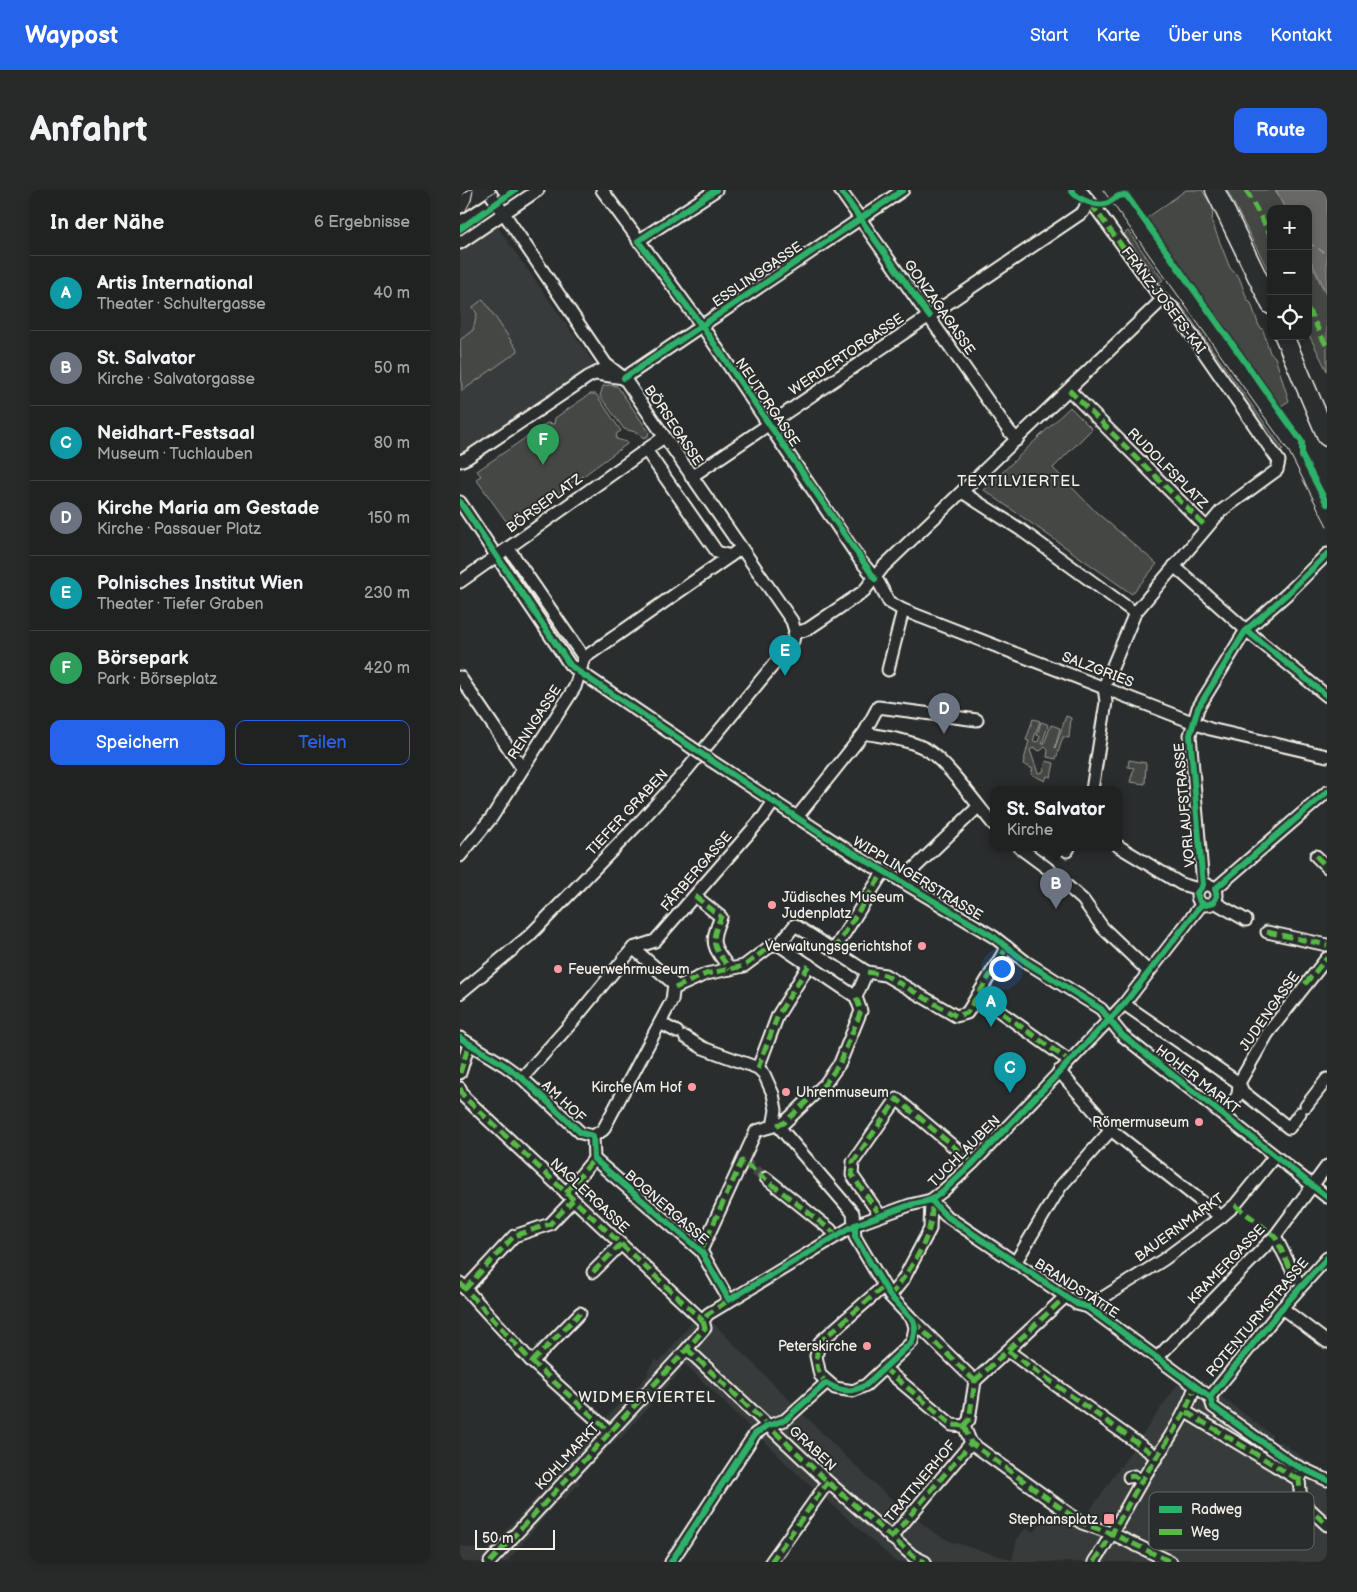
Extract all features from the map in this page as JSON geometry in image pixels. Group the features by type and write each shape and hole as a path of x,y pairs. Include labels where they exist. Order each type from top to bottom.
{"main road":[{"path":"460,206 483,190"},
{"path":"1215,190 1267,297"},
{"path":"1286,340 1327,437"}],"street":[{"name":"BÖRSEGASSE","path":"488,190 606,364 624,378 740,549 792,621 796,633"},
{"path":"460,243 538,190"},
{"name":"NEUTORGASSE","path":"602,190 702,326 768,425 875,578"},
{"path":"638,241 716,190"},
{"name":"GONZAGAGASSE","path":"840,190 1017,440"},
{"name":"ESSLINGGASSE","path":"624,378 904,190"},
{"name":"FRANZ-JOSEFS-KAI","path":"1080,190 1098,211 1162,300 1174,308 1279,461 1278,470 1221,511 1206,527"},
{"name":"WERDERTORGASSE","path":"692,477 1083,212 1088,201"},
{"path":"796,633 815,625 864,591 883,567 1162,300"},
{"path":"460,461 468,458 588,377 596,374 606,364"},
{"path":"596,374 624,378"},
{"name":"RUDOLFSPLATZ","path":"1069,390 1206,527 1135,614 1104,687"},
{"name":"BÖRSEPLATZ","path":"460,582 664,437"},
{"path":"646,450 717,552 730,556"},
{"path":"962,492 1021,530 1135,614"},
{"path":"460,502 570,665 579,672"},
{"path":"509,549 584,658 740,549"},
{"name":"VORLAUFSTRASSE","path":"1200,887 1190,735 1198,708 1246,630 1287,594 1327,554"},
{"path":"1174,566 1246,630 1327,696"},
{"name":"SALZGRIES","path":"875,578 889,602 903,610 1210,729 1327,756"},
{"path":"888,670 903,610"},
{"name":"TIEFER GRABEN","path":"460,993 529,936 686,771 793,642 796,633"},
{"name":"RENNGASSE","path":"460,856 492,817 575,688 584,658"},
{"name":"WIPPLINGERSTRASSE","path":"579,672 870,865 901,881 1007,947 1026,962 1101,1009 1108,1020"},
{"path":"460,677 522,768"},
{"path":"1093,786 1106,702 1104,687"},
{"path":"796,817 864,733 878,707 977,720"},
{"path":"864,733 912,743 926,749 945,767 990,820"},
{"path":"1215,889 1327,792"},
{"name":"FÄRBERGASSE","path":"633,948 656,941 764,816 774,801"},
{"path":"901,881 978,807"},
{"path":"1122,848 1181,884 1200,887 1210,885 1215,889 1217,896 1208,903"},
{"path":"1024,851 1047,868 1083,900 1103,928 1148,971"},
{"path":"1316,856 1327,867"},
{"path":"834,950 884,871"},
{"path":"1200,887 1197,896 1246,920"},
{"path":"695,896 721,917 714,932 714,948 730,969"},
{"name":"TUCHLAUBEN","path":"687,1349 706,1328 703,1322 708,1314 729,1300 855,1224 931,1200 973,1163 1068,1060 1124,1004 1148,971 1208,903"},
{"path":"779,945 795,924 867,972 885,975 956,1016 967,1013 1007,947"},
{"path":"1267,932 1327,945"},
{"path":"633,948 671,980 675,988 706,974 744,966 772,945 779,945 856,996 862,1011 840,1063 825,1084 784,1123 762,1127 756,1131 701,1250"},
{"name":"AM HOF","path":"633,948 574,1020 522,1078 581,1133 593,1136 603,1130 672,1000 675,988"},
{"name":"JUDENGASSE","path":"1238,1083 1268,1033 1327,958"},
{"path":"758,1068 778,1016 809,965"},
{"path":"856,996 867,972"},
{"path":"978,996 1068,1060"},
{"name":"HOHER MARKT","path":"1124,1004 1238,1083 1243,1092 1288,1128 1326,1082"},
{"name":"HOHER MARKT","path":"1108,1020 1122,1035 1327,1197"},
{"path":"660,1023 703,1048 758,1068 764,1074 775,1102 774,1121 854,1213 855,1237 887,1291 912,1320 975,1381"},
{"path":"460,1073 465,1041 522,1078"},
{"path":"1059,1070 1111,1130 1222,1217"},
{"name":"HOHER MARKT","path":"1224,1115 1238,1095 1238,1083"},
{"name":"NAGLERGASSE","path":"460,1088 464,1097 703,1322"},
{"path":"880,1216 852,1175 853,1162 897,1099 973,1163"},
{"path":"1015,1263 1061,1186 1111,1130"},
{"path":"593,1136 594,1159 550,1224 514,1236 463,1286 532,1362 610,1432"},
{"name":"BAUERNMARKT","path":"1088,1307 1163,1260 1222,1217 1235,1205 1274,1157"},
{"name":"BOGNERGASSE","path":"594,1159 701,1250 729,1300"},
{"name":"KRAMERGASSE","path":"1157,1358 1275,1236 1327,1166"},
{"path":"766,1178 831,1230"},
{"path":"912,1320 915,1328 912,1342 859,1389 844,1391 826,1383 817,1365 816,1356 820,1342 903,1280 930,1229 931,1200"},
{"name":"BRANDSTÄTTE","path":"931,1200 945,1216 1077,1304 1088,1307 1210,1397 1213,1406 1301,1476"},
{"path":"1275,1236 1296,1278"},
{"path":"592,1272 621,1244"},
{"name":"ROTENTURMSTRASSE","path":"1210,1397 1282,1308 1327,1258"},
{"path":"884,1368 952,1425 956,1427 964,1426 969,1420 975,1381 1066,1296"},
{"path":"1282,1308 1327,1342"},
{"path":"532,1362 580,1313"},
{"name":"GRABEN","path":"687,1349 767,1426 891,1538 910,1559 925,1562"},
{"name":"KOHLMARKT","path":"490,1562 687,1349"},
{"path":"1008,1351 1158,1457"},
{"path":"671,1562 755,1434 767,1426 785,1420 826,1383"},
{"path":"1094,1562 1113,1534 1142,1481 1186,1412 1193,1392"},
{"path":"1186,1412 1301,1476 1327,1480"},
{"path":"964,1426 971,1443 1082,1523 1113,1534 1171,1562"},
{"name":"TRATTNERHOF","path":"891,1538 971,1443"},
{"path":"1129,1477 1134,1476 1142,1481"},
{"path":"1301,1476 1301,1492"},
{"path":"770,1562 828,1482"},
{"path":"1314,1513 1327,1525"}],"shaded area":[{"path":"1186,190 1202,190 1213,208 1212,222 1230,268 1239,277 1259,326 1263,330 1270,353 1275,357 1289,401 1281,406 1147,218"},
{"path":"1227,190 1275,190 1283,205 1267,205 1267,268"},
{"path":"1276,190 1327,190 1327,294 1312,262 1312,205 1284,205"},
{"path":"496,225 596,366 460,458 460,247"},
{"path":"1128,231 1163,280 1159,283 1124,234"},
{"path":"1312,265 1327,297 1327,371 1312,340"},
{"path":"483,299 518,351 462,391 460,340 473,330 477,314 473,307"},
{"path":"1180,304 1283,449 1279,452 1176,307"},
{"path":"603,386 617,386 649,432 648,436 643,438 639,433 624,429 600,396"},
{"path":"590,394 596,394 621,431 617,433 616,439 627,442 627,444 575,482 570,482 569,486 514,523 506,521 476,479 481,476 477,471 547,423 554,424 555,418"},
{"path":"1070,407 1092,429 1053,468 1096,512 1157,564 1132,594 984,490"},
{"path":"1066,716 1071,718 1069,738 1063,737 1056,759 1047,757 1048,750 1045,747 1040,751 1033,748 1030,750 1038,773 1043,772 1046,761 1054,763 1051,777 1047,776 1045,781 1031,774 1033,769 1023,764 1029,741 1026,740 1033,719 1040,721 1033,741 1038,742 1040,736 1037,735 1041,722 1048,726 1042,744 1044,744 1051,725 1060,728 1055,748"},
{"path":"1129,760 1146,763 1145,784 1130,782 1134,768 1128,767"},
{"path":"695,1319 713,1323 881,1490 933,1532 949,1541 1012,1560 1017,1539 1026,1528 1034,1532 1050,1512 1086,1516 1177,1385 1201,1381 1272,1435 1271,1441 1275,1444 1280,1441 1309,1462 1327,1471 1327,1562 896,1562 788,1465 684,1363 681,1366 681,1371 620,1439 618,1438 578,1479 580,1483 564,1500 561,1497 507,1562 460,1562 460,1546 487,1551 630,1391 632,1392 649,1373 647,1371 656,1359 659,1362"}],"ferry route":[{"path":"1312,245 1327,254"}],"tunnel":[{"path":"742,1161 766,1178"}],"tram line":[{"path":"460,194 465,190"},
{"path":"466,210 473,190"},
{"path":"460,215 497,190"},
{"path":"1103,190 1288,450 1327,526"}],"marked path":[{"path":"1246,190 1267,229"},
{"path":"1091,204 1162,300"},
{"path":"1312,317 1327,347"},
{"path":"1069,390 1206,527"},
{"path":"1316,856 1327,867"},
{"path":"834,950 884,871"},
{"path":"695,896 721,917 714,939 717,950 730,969"},
{"path":"1267,932 1327,945"},
{"path":"675,988 706,974 744,966 772,945 779,945"},
{"path":"867,972 885,975 956,1016 967,1013 1007,947"},
{"path":"1305,984 1327,958"},
{"path":"758,1068 778,1015 809,965"},
{"path":"978,996 1068,1060"},
{"path":"777,1125 784,1123 825,1084 840,1063 861,1011 856,997"},
{"path":"460,1073 469,1044"},
{"path":"460,1088 464,1097 703,1321"},
{"path":"880,1215 852,1175 853,1162 897,1099 973,1163"},
{"path":"566,1193 594,1159"},
{"path":"701,1251 742,1161 837,1235"},
{"path":"465,1289 514,1236 550,1224 573,1200"},
{"path":"890,1296 906,1275 926,1238 932,1213 931,1200"},
{"path":"1235,1205 1275,1236 1299,1288"},
{"path":"593,1272 621,1244"},
{"path":"460,1283 532,1362 610,1432"},
{"path":"829,1385 818,1371 817,1354 820,1342 884,1286"},
{"path":"975,1381 1066,1296"},
{"path":"490,1562 687,1349 705,1328 703,1321 708,1314 732,1298"},
{"path":"532,1362 580,1313"},
{"path":"914,1322 975,1381"},
{"path":"687,1349 828,1482 913,1556 925,1562"},
{"path":"1008,1351 1157,1457"},
{"path":"884,1368 952,1425 964,1426"},
{"path":"964,1426 969,1420 975,1381"},
{"path":"1094,1562 1176,1427 1193,1392"},
{"path":"1186,1412 1299,1480"},
{"path":"964,1426 971,1443 1082,1523 1113,1534 1171,1562"},
{"path":"891,1538 971,1443"},
{"path":"1129,1477 1134,1476 1142,1481"},
{"path":"1300,1477 1300,1492"},
{"path":"771,1562 828,1482"},
{"path":"1314,1513 1327,1525"}],"cycle path":[{"path":"460,229 515,190"},
{"path":"716,190 638,241 702,326 875,579"},
{"path":"840,190 929,316"},
{"path":"624,378 903,190"},
{"path":"1071,190 1082,199 1098,204 1108,203 1119,196 1127,196 1302,442 1302,456 1327,504"},
{"path":"460,502 570,665 820,833 994,937 1026,962 1101,1009 1122,1035 1327,1197"},
{"path":"1327,554 1287,594 1246,630 1198,708 1190,735 1203,885 1197,893 1200,902 1206,905 1214,902 1217,896 1215,889 1327,792"},
{"path":"1246,630 1327,696"},
{"path":"460,1038 522,1078 581,1133 593,1136 594,1159 701,1251 729,1300 855,1225 910,1205 931,1200 943,1191 973,1163 1124,1004 1202,904"},
{"path":"931,1200 945,1215 1077,1304 1088,1307 1210,1397"},
{"path":"671,1562 755,1434 767,1426 785,1420 826,1383 841,1390 851,1390 866,1385 912,1342 915,1328 913,1320 890,1296 855,1237 855,1225"},
{"path":"1210,1397 1282,1308 1327,1258"},
{"path":"1210,1397 1213,1407 1293,1464 1327,1480"}],"place":[{"name":"Börsepark","path":"543,465"},
{"name":"Polnisches Institut Wien","path":"785,676"},
{"name":"Kirche Maria am Gestade","path":"944,734"},
{"name":"Jüdisches Museum Judenplatz","path":"772,905"},
{"name":"St. Salvator","path":"1056,909"},
{"name":"Verwaltungsgerichtshof","path":"922,946"},
{"name":"Feuerwehrmuseum","path":"558,969"},
{"name":"Artis International","path":"991,1027"},
{"name":"Kirche Am Hof","path":"692,1087"},
{"name":"Uhrenmuseum","path":"786,1092"},
{"name":"Neidhart-Festsaal","path":"1010,1093"},
{"name":"Römermuseum","path":"1199,1122"},
{"name":"Peterskirche","path":"867,1346"},
{"name":"Stephansplatz","path":"1109,1519"}],"district":[{"name":"TEXTILVIERTEL","path":"1019,481"},
{"name":"WIDMERVIERTEL","path":"647,1397"}]}
